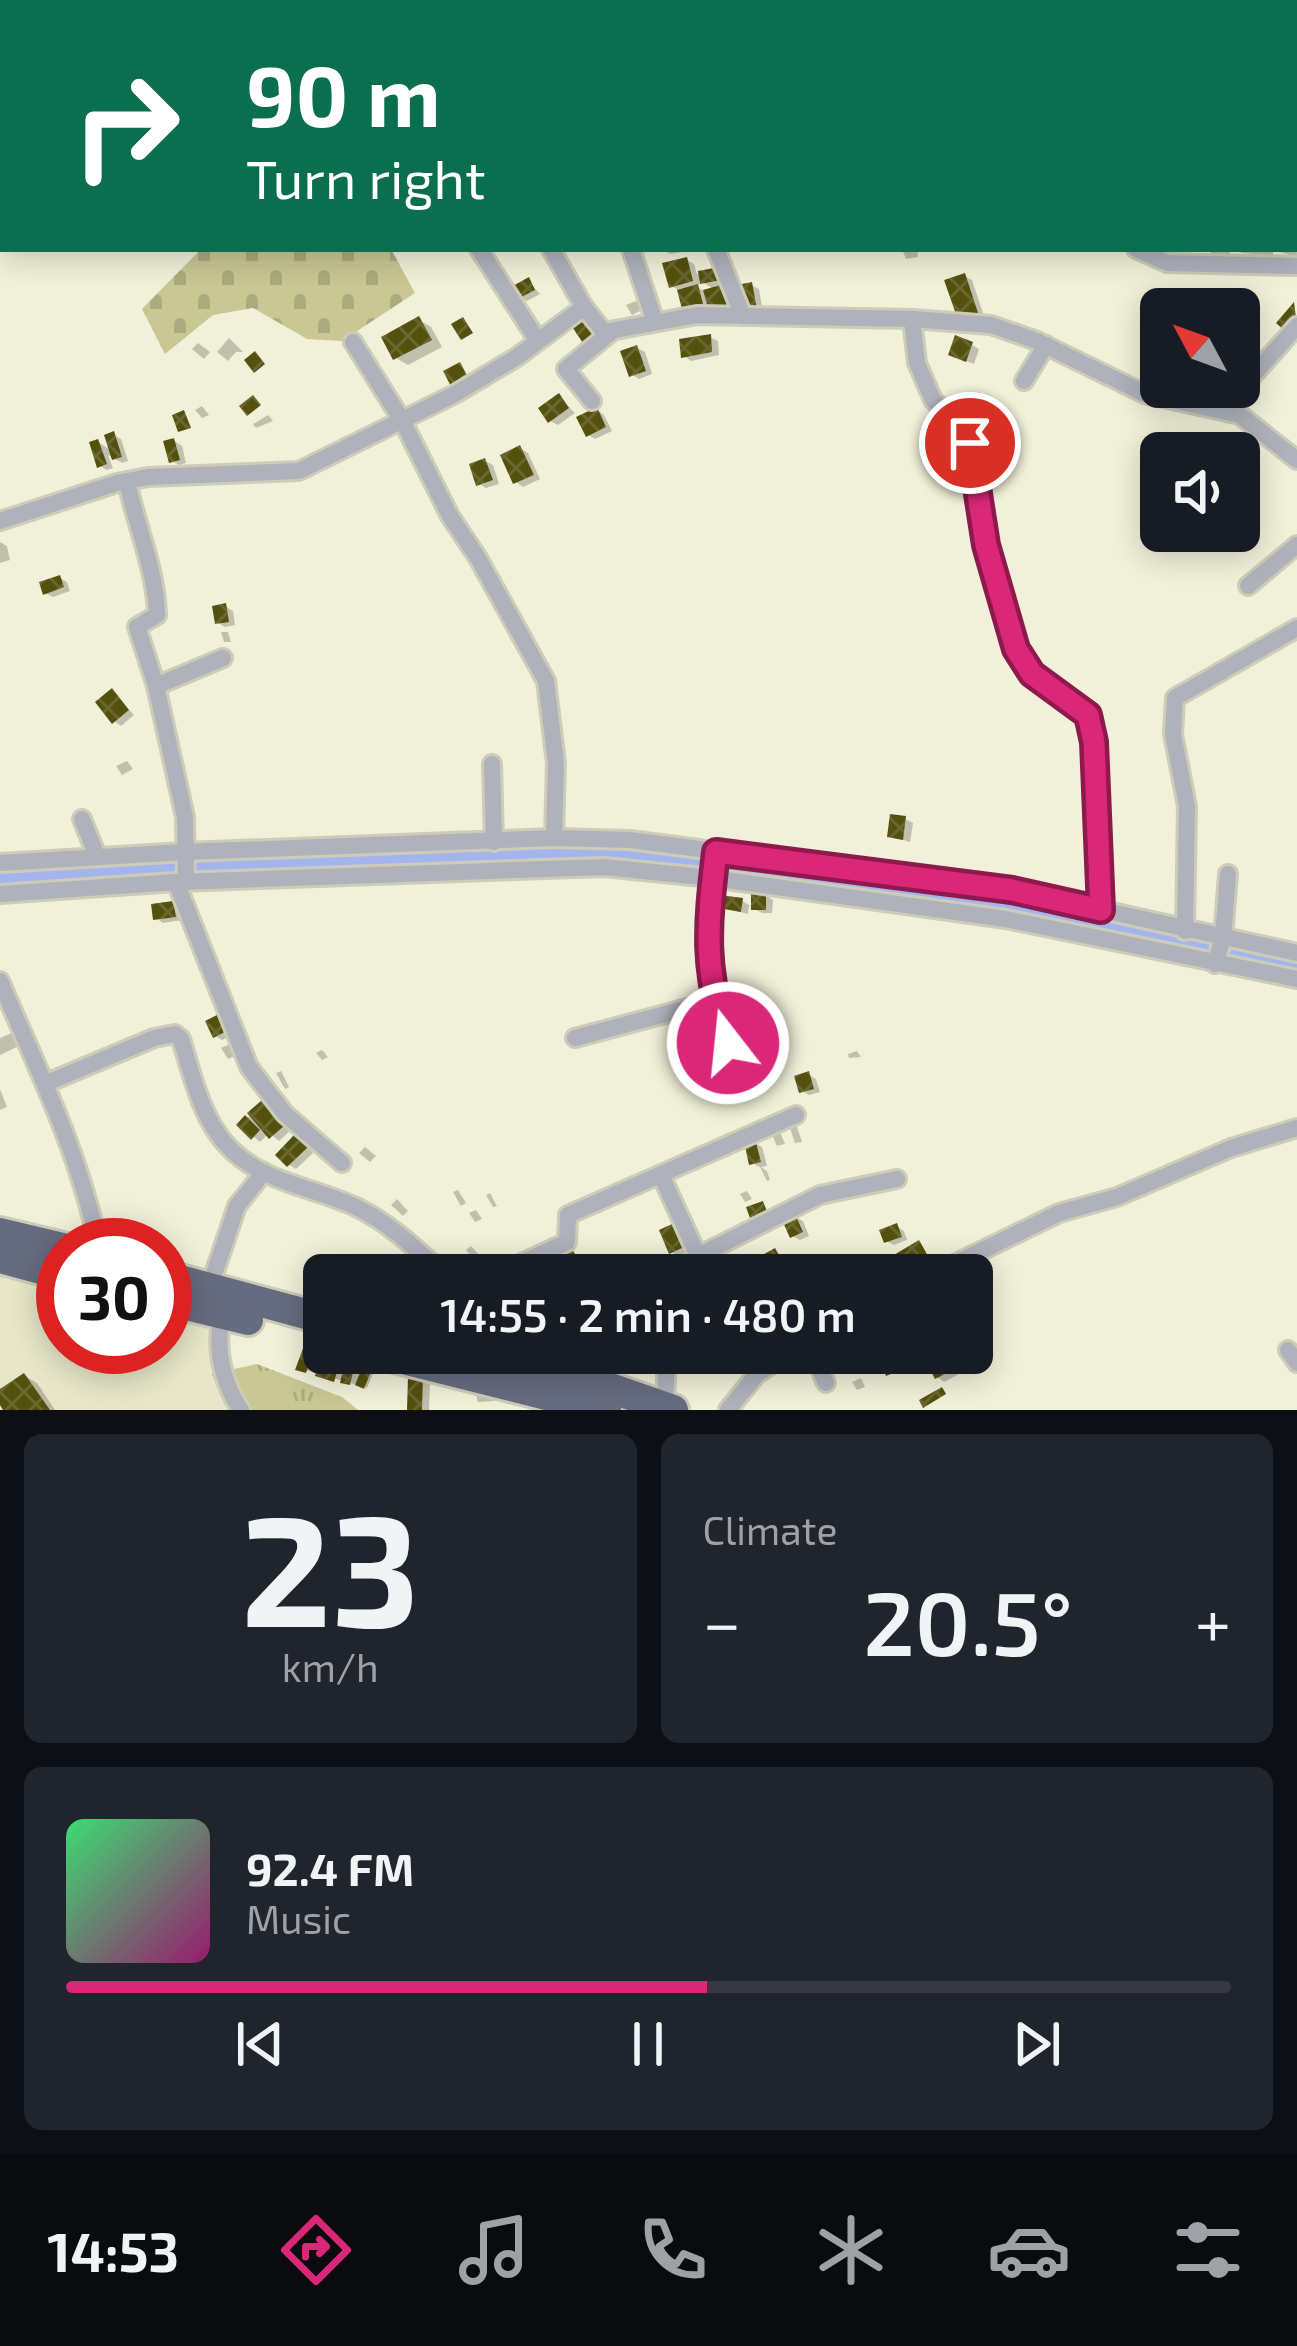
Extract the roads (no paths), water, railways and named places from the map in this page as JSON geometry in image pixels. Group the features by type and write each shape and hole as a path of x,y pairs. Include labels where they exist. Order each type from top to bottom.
{"highway":[{"path":"0,1233 36,1242"},
{"path":"0,1258 36,1268"},
{"path":"192,1290 303,1332"},
{"path":"192,1301 303,1315"},
{"path":"463,1374 606,1410"},
{"path":"554,1374 669,1409"}],"street":[{"path":"481,252 538,341"},
{"path":"553,252 604,332 697,315 991,326 1046,346 1145,394 1223,410 1255,425 1297,460"},
{"path":"632,252 656,322"},
{"path":"717,252 743,316"},
{"path":"1143,252 1167,263 1297,266"},
{"path":"0,520 127,481 299,471 403,422 518,357 584,307"},
{"path":"912,320 917,362 928,390 971,446 986,545 1016,649 1032,674 1088,715 1094,742 1101,910"},
{"path":"1223,410 1297,326"},
{"path":"592,401 566,369 610,333"},
{"path":"353,342 403,422 450,517 546,681 556,763 554,838"},
{"path":"1024,381 1046,346"},
{"path":"127,481 137,533 155,587 157,615 137,627 182,798 183,871 249,1067 285,1114 342,1162"},
{"path":"1248,586 1297,545"},
{"path":"1185,931 1187,806 1173,734 1175,698 1297,628"},
{"path":"156,686 223,658"},
{"path":"492,764 494,842"},
{"path":"82,819 97,856"},
{"path":"0,894 183,871 494,842 630,840 714,865 1008,905 1219,952 1297,979"},
{"path":"0,863 97,856 183,871 714,865 1008,905 1101,910 1151,938 1185,931 1219,952 1297,953"},
{"path":"714,865 707,938 714,1001 741,1084"},
{"path":"1219,952 1228,874"},
{"path":"0,981 78,1165 91,1218"},
{"path":"575,1038 714,1001"},
{"path":"46,1083 154,1038 175,1034 181,1039 202,1106 225,1142 264,1172 363,1210 396,1230 422,1254"},
{"path":"541,1254 567,1242 568,1215 796,1115"},
{"path":"975,1254 1059,1213 1117,1197 1231,1148 1297,1128"},
{"path":"241,1410 222,1369 215,1302 226,1228 264,1172"},
{"path":"661,1174 697,1254"},
{"path":"702,1254 820,1195 896,1180"},
{"path":"668,1374 669,1409"},
{"path":"728,1410 757,1374"},
{"path":"822,1374 826,1384"}],"waterway":[{"path":"0,877 546,850 617,851 1021,905 1190,946 1297,962"}]}
